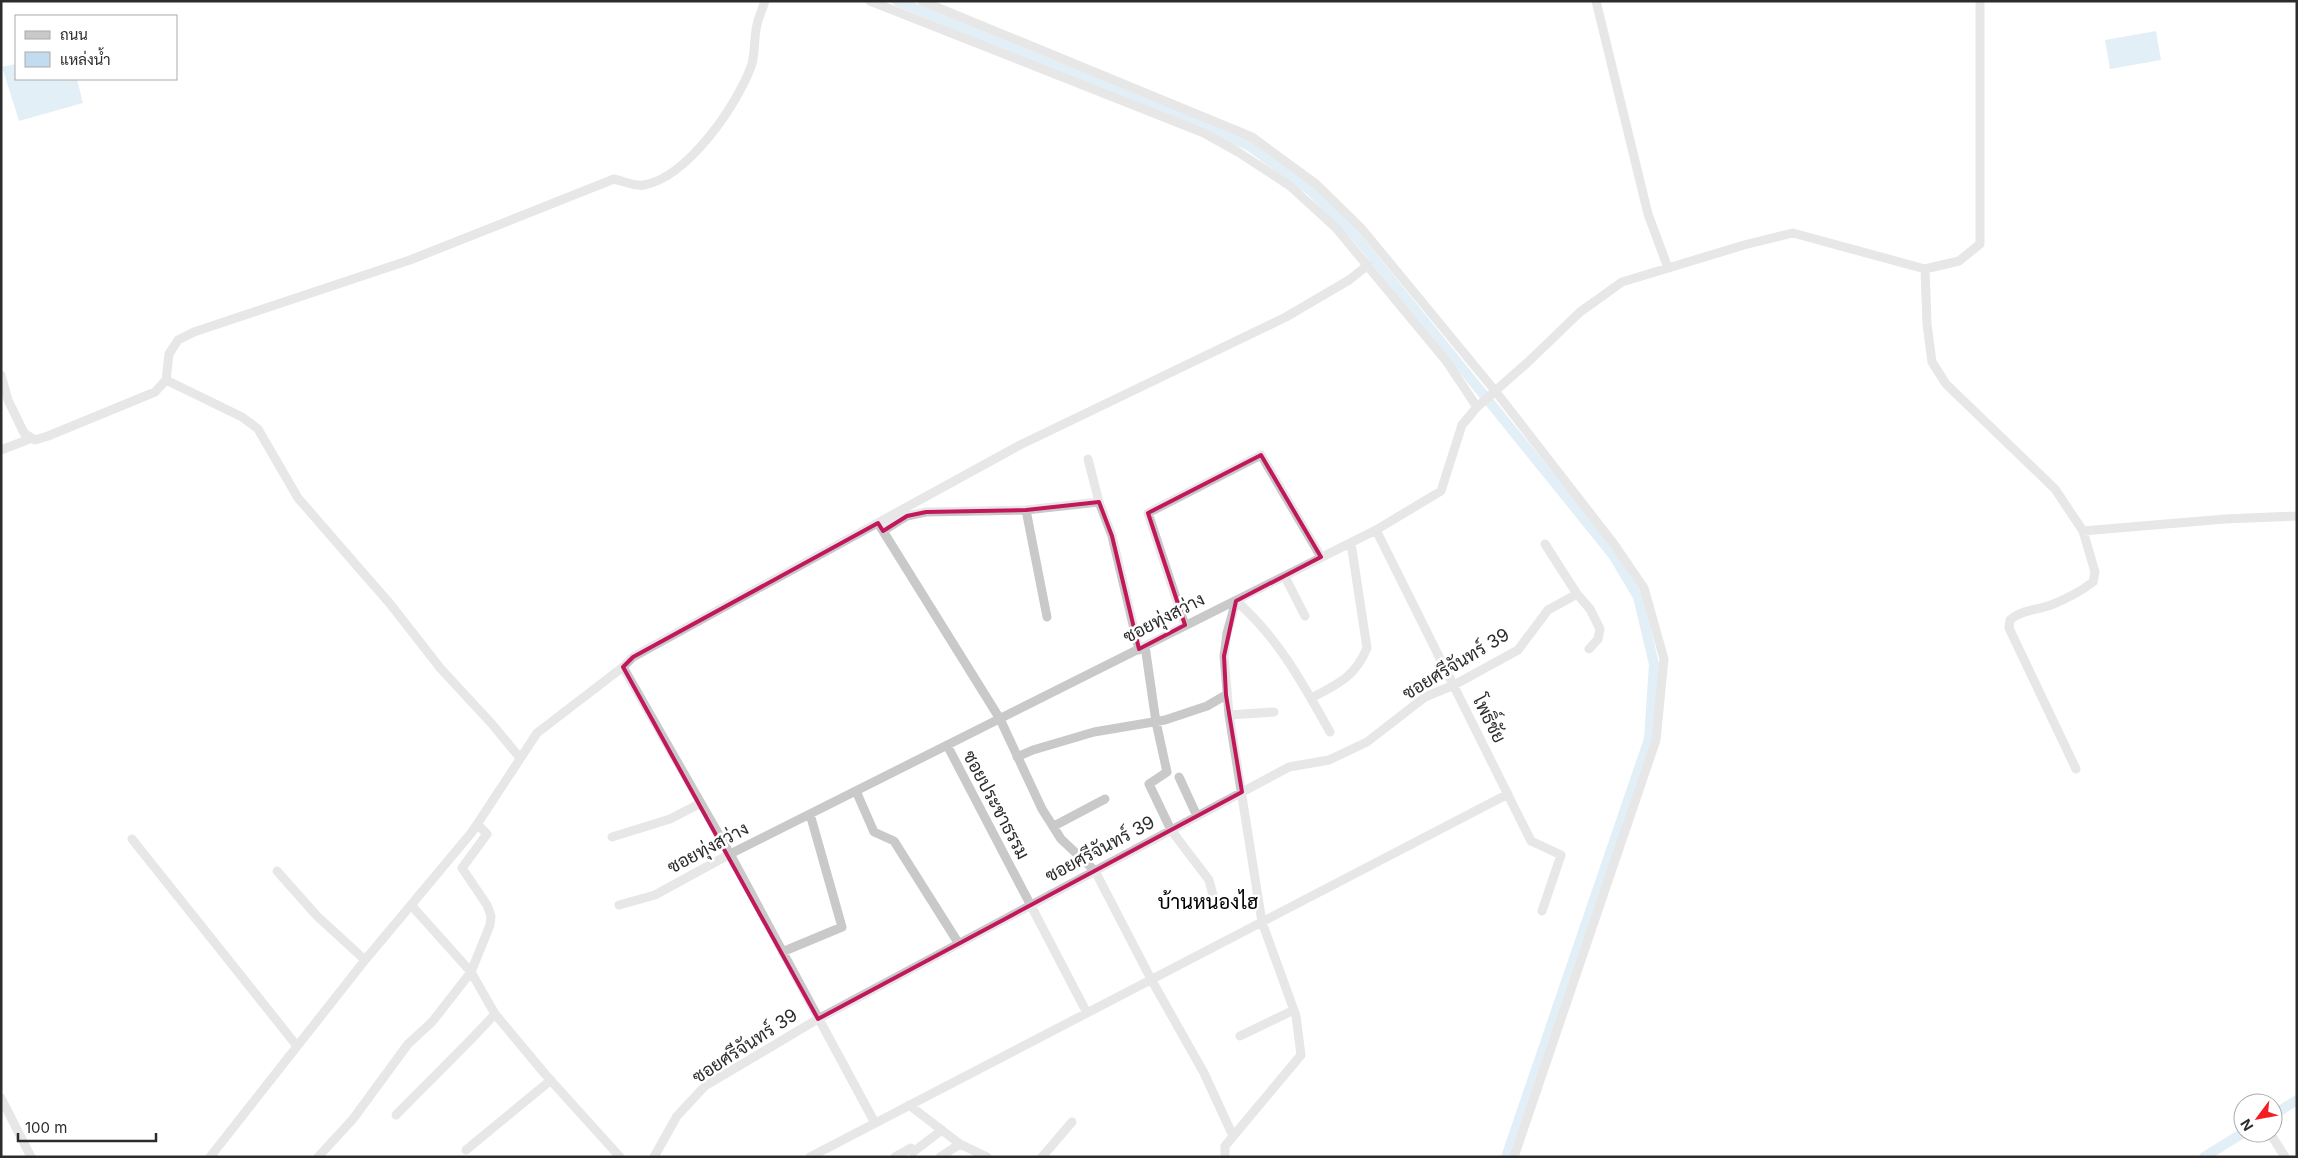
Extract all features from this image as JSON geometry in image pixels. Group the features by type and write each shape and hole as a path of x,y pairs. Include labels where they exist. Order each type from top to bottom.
{"street":[{"path":"1,375 8,400 24,433 35,440 155,392 166,380 169,354 178,340 194,332 410,260 614,180 642,186 661,179 685,161 712,133 737,96 755,52 756,29 765,1"},
{"path":"870,1 1204,133 1238,152 1290,186 1336,228 1368,265 1447,362 1479,405"},
{"path":"922,1 1252,138 1316,184 1362,229 1614,544 1644,588 1664,659 1656,740 1514,1157"},
{"path":"1596,1 1648,214 1668,268"},
{"path":"1980,1 1980,244 1958,262 1925,270 1927,324 1932,362 1946,384 2055,489 2083,531 2095,572 2093,582 2079,592 2058,602 2016,615 2010,620 2009,628 2076,769"},
{"name":"ซอยทุ่งสว่าง","path":"619,905 655,894 730,854 1185,625 1285,577 1376,530 1441,491 1462,425 1479,405 1587,307 1622,282 1744,245 1793,233 1925,270"},
{"path":"210,1157 365,960 477,824 537,733 623,667 633,657 1020,445 1286,317 1348,280 1368,265"},
{"path":"166,380 242,417 258,429 298,498 391,605 441,669 480,710 520,758"},
{"path":"1,450 32,438"},
{"path":"1185,625 1148,513 1261,455 1322,558"},
{"path":"1088,459 1099,502 1112,536 1142,648 1167,772 1150,784 1171,830 1209,880 1214,899"},
{"path":"883,531 907,516 926,512 1026,510 1099,502"},
{"path":"1026,510 1047,617"},
{"path":"2083,531 2226,519 2297,516"},
{"path":"878,523 1000,719 1042,809 1061,839 1095,871 1151,980 1204,1073 1233,1136"},
{"name":"โพธิ์ชัย","path":"1376,530 1531,841 1561,855 1542,911"},
{"path":"1311,698 1346,680 1361,664 1367,648 1351,543"},
{"path":"1545,544 1576,594 1590,609 1600,629 1598,639 1589,649"},
{"path":"1285,577 1305,616"},
{"name":"ซอยศรีจันทร์ 39","path":"654,1157 677,1116 705,1086 818,1019 1289,767 1328,760 1367,742 1425,697 1454,685 1518,650 1548,610 1576,594"},
{"path":"1225,1157 1225,1146 1301,1055 1300,1036 1294,1010 1262,922 1226,695 1224,656 1227,633 1236,600 1256,618 1275,641 1297,672 1330,732"},
{"path":"623,667 730,854 875,1123"},
{"path":"1017,757 1033,750 1094,732 1156,722 1207,706 1226,695"},
{"path":"1229,715 1274,712"},
{"name":"ซอยประชาธรรม","path":"947,746 1087,1013"},
{"path":"1179,777 1197,816"},
{"path":"856,791 874,832 894,841 959,944"},
{"path":"810,1157 822,1154 909,1105 1508,794"},
{"path":"1054,826 1105,799"},
{"path":"612,837 670,819 701,803"},
{"path":"782,952 842,927 810,814"},
{"path":"318,1157 353,1119 408,1044 432,1022 470,972 490,925 491,916 487,905 462,868 487,834 477,824"},
{"path":"132,839 297,1046"},
{"path":"277,871 317,916 365,960"},
{"path":"411,905 470,972 495,1014 620,1157"},
{"path":"1240,1036 1294,1010"},
{"path":"396,1115 440,1069 458,1055 495,1014"},
{"path":"466,1150 551,1080"},
{"path":"1,1098 31,1157"},
{"path":"909,1105 960,1144 987,1157"},
{"path":"1042,1157 1072,1122"},
{"path":"895,1156 911,1148 913,1152 942,1130"},
{"path":"2276,1143 2285,1157"},
{"path":"940,1157 960,1144"}],"highlighted area":[{"path":"1261,455 1321,557 1236,601 1224,656 1226,695 1242,792 818,1019 623,667 633,657 878,523 883,531 907,516 926,512 1026,510 1099,502 1112,536 1139,649 1185,625 1148,513"}],"water":[{"path":"2156,31 2161,60 2110,69 2105,40"},
{"path":"15,64 15,80 77,80 83,103 19,121 2,67"}],"waterway":[{"path":"897,1 1248,145 1311,191 1358,239 1613,555 1638,597 1654,664 1649,739 1506,1157"},
{"path":"2283,1109 2297,1100"},
{"path":"2204,1157 2233,1139"}],"district":[{"name":"บ้านหนองไฮ","path":"1208,902"}]}
